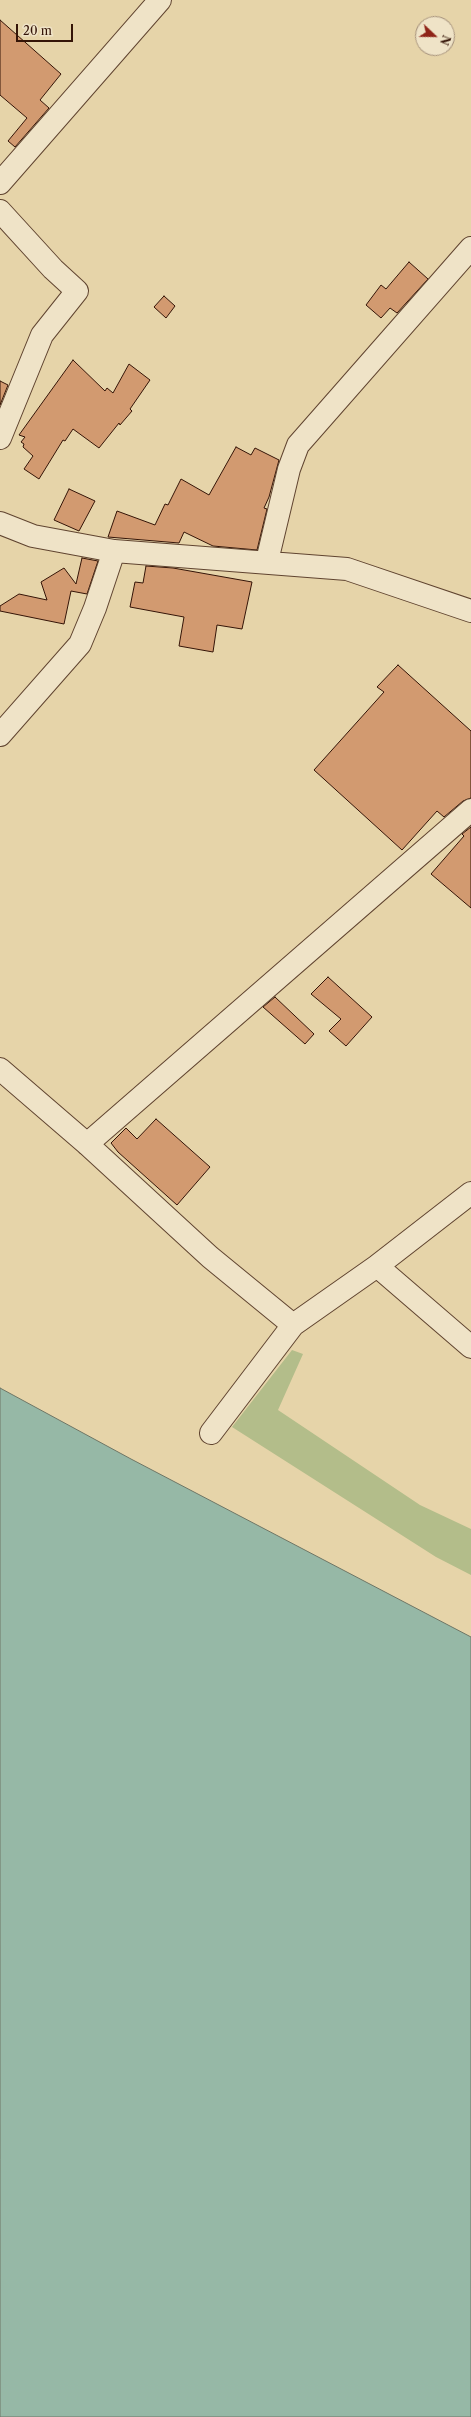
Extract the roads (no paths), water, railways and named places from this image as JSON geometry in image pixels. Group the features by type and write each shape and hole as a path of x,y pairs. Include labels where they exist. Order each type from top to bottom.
{"street":[{"path":"0,182 160,0"},
{"path":"0,211 53,269 77,291 42,336 0,438"},
{"path":"267,561 289,469 298,446 471,248"},
{"path":"0,523 33,536 114,551 267,561 347,569 471,611"},
{"path":"0,735 80,644 95,608 114,551"},
{"path":"87,1144 471,810"},
{"path":"0,1068 87,1144 210,1257 293,1325"},
{"path":"211,1433 293,1325 333,1294 377,1266 471,1193"},
{"path":"377,1266 471,1347"}]}
